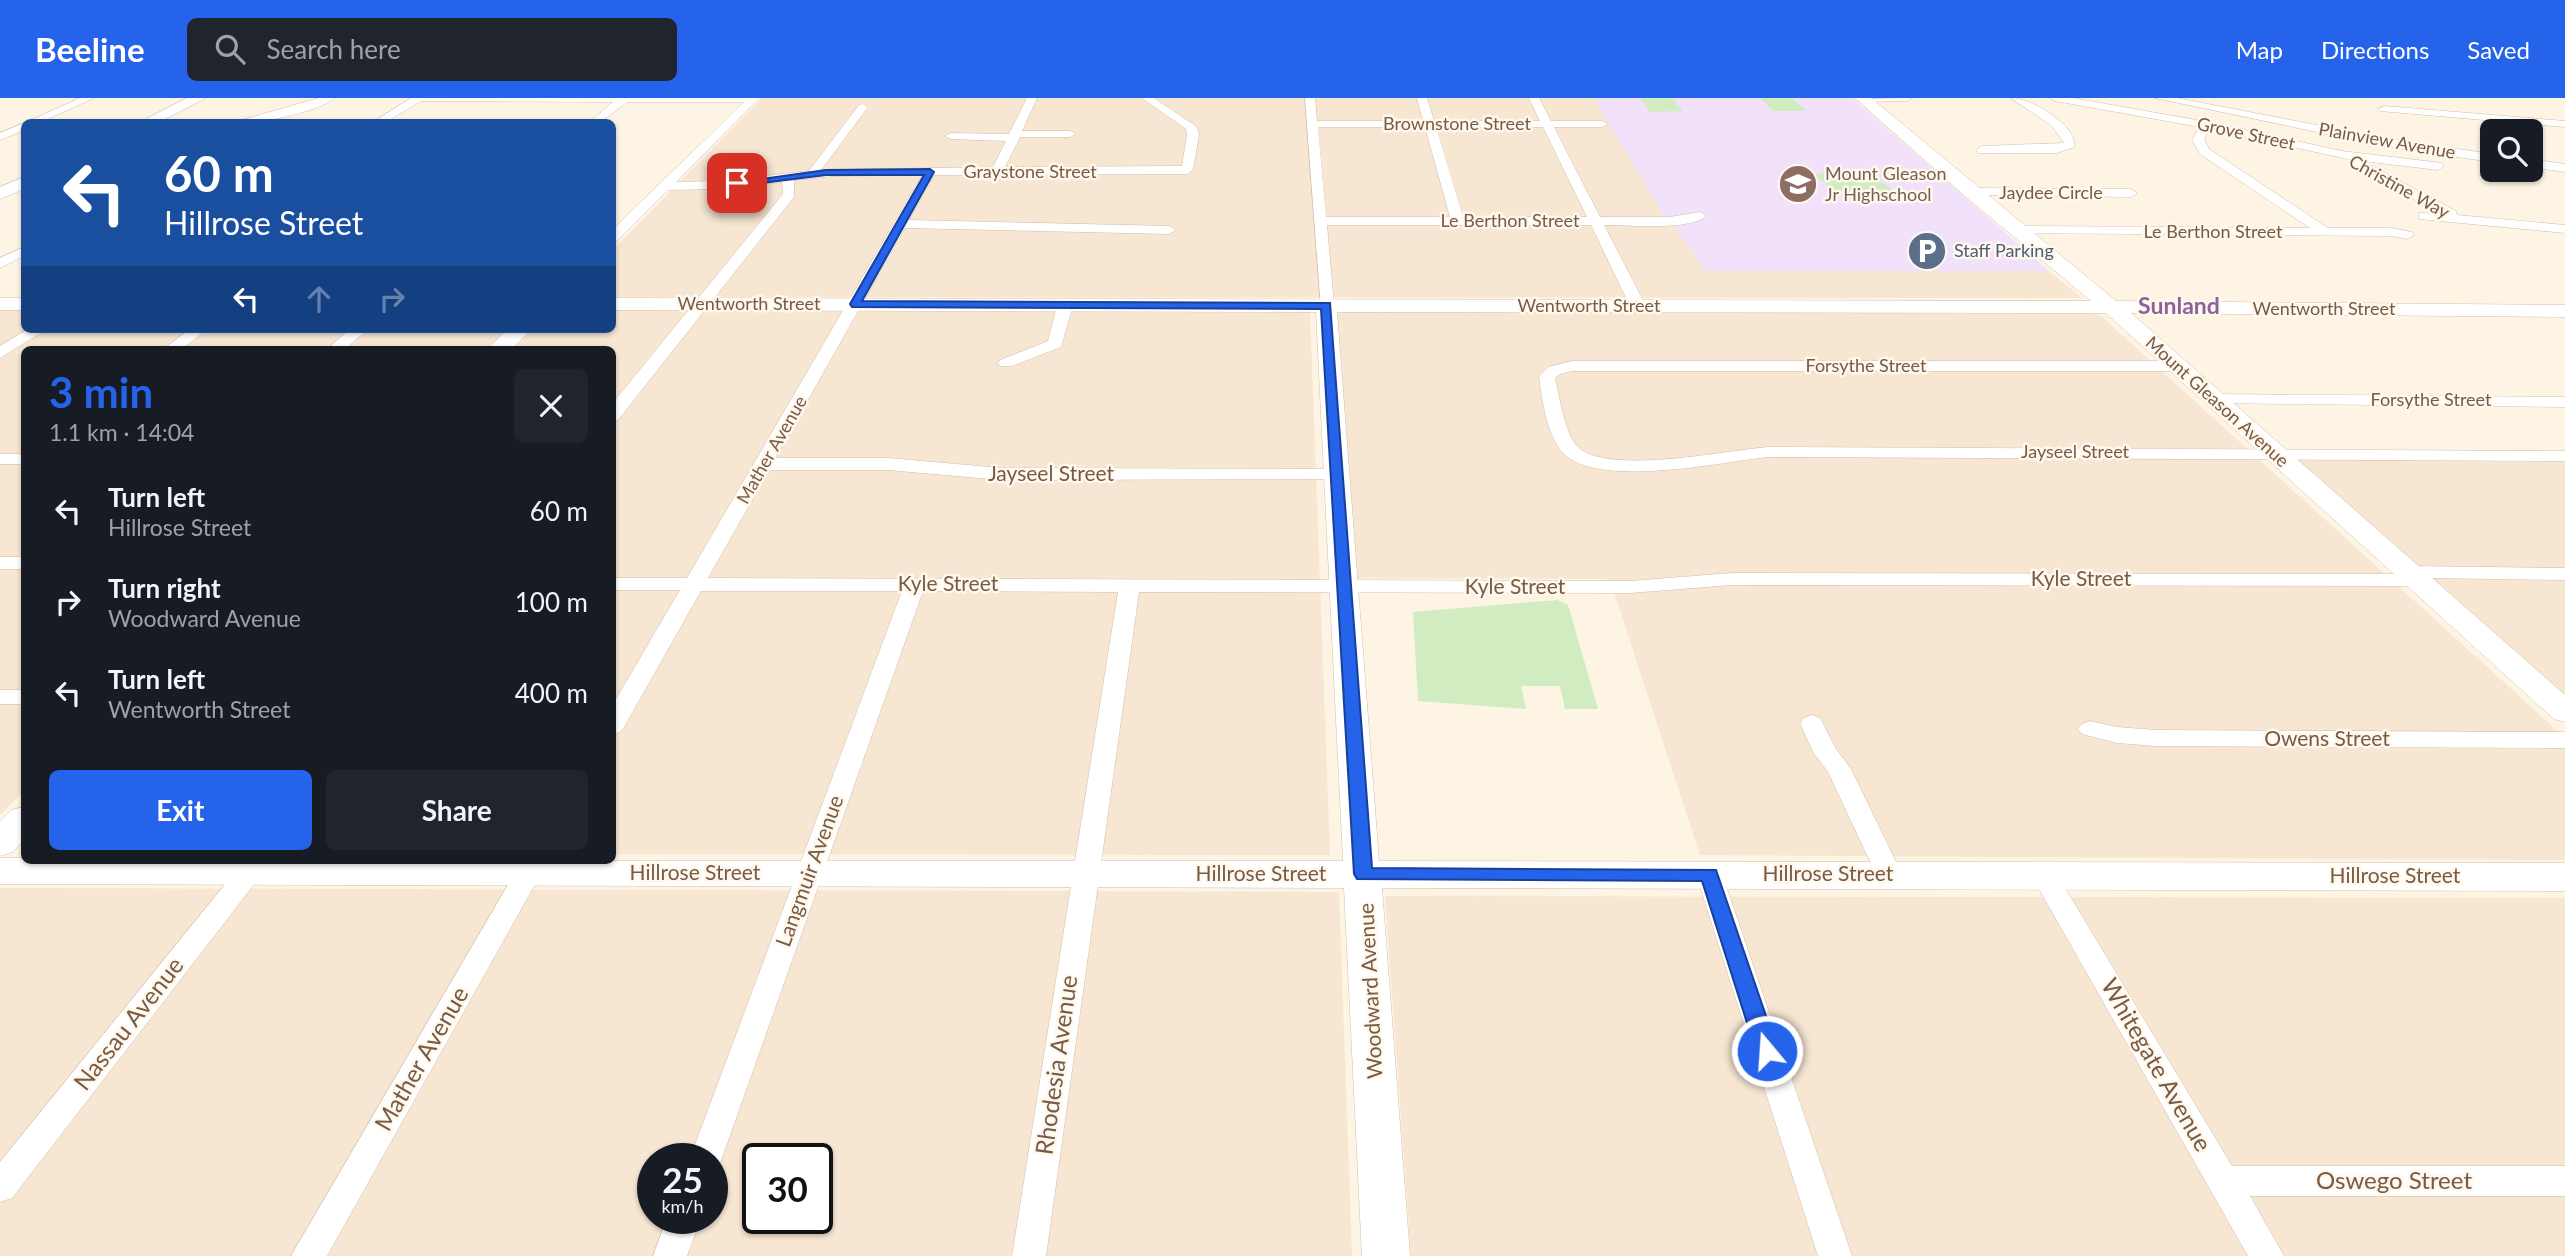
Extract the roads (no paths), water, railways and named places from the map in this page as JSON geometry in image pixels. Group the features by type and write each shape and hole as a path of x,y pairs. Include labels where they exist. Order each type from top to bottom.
{"street":[{"path":"40,119 89,98"},
{"path":"154,119 198,98"},
{"path":"258,119 330,98"},
{"path":"384,119 419,98 754,98"},
{"path":"616,234 754,98"},
{"path":"997,172 1032,98"},
{"name":"Graystone Street","path":"665,186 718,185 816,173 1185,171 1189,168 1193,135 1191,127 1147,98"},
{"name":"Woodward Avenue","path":"1310,98 1338,475 1386,1256"},
{"path":"1422,98 1457,220"},
{"path":"1534,98 1638,306"},
{"path":"1863,99 1907,98"},
{"path":"1982,150 2057,149 2070,145 2063,130 2016,98"},
{"name":"Grove Street","path":"2055,98 2207,125 2342,155 2438,166"},
{"name":"Plainview Avenue","path":"2160,98 2389,143 2480,156"},
{"path":"599,119 625,99"},
{"name":"Mount Gleason Avenue","path":"1863,99 2110,307 2565,712"},
{"path":"816,173 815,170 863,107"},
{"path":"2384,108 2565,124"},
{"name":"Brownstone Street","path":"1312,124 1602,124"},
{"path":"2207,125 2198,139 2204,151 2327,233"},
{"path":"0,137 21,127"},
{"path":"951,135 1070,134"},
{"name":"Christine Way","path":"2342,155 2449,212 2456,219"},
{"path":"2543,165 2565,168"},
{"name":"Mather Avenue","path":"616,720 930,172"},
{"path":"616,411 789,194 788,177"},
{"path":"0,194 21,184"},
{"name":"Jaydee Circle","path":"1971,192 2132,193"},
{"name":"Le Berthon Street","path":"1320,220 1671,221 1700,216"},
{"path":"2424,216 2565,229"},
{"path":"899,224 1169,230"},
{"name":"Le Berthon Street","path":"2019,230 2391,232 2407,235"},
{"path":"0,264 21,253"},
{"path":"0,303 21,304"},
{"name":"Wentworth Street","path":"616,304 2110,307 2565,311"},
{"path":"1006,363 1043,351 1055,344 1065,305"},
{"path":"0,353 32,333"},
{"path":"176,346 194,333"},
{"path":"339,346 355,333"},
{"path":"502,346 516,333"},
{"name":"Forsythe Street","path":"1555,370 1572,366 2177,366"},
{"name":"Jayseel Street","path":"1555,370 1548,374 1547,381 1567,445 1586,459 1615,465 1661,465 1768,452 2273,452 2565,456"},
{"name":"Forsythe Street","path":"2213,399 2565,402"},
{"name":"Jayseel Street","path":"765,464 888,464 1001,474 1338,475"},
{"path":"0,564 21,564"},
{"name":"Kyle Street","path":"616,584 1630,587 1732,579 2565,574"},
{"name":"Langmuir Avenue","path":"710,1143 915,584"},
{"name":"Rhodesia Avenue","path":"1029,1256 1129,585"},
{"path":"0,697 21,697"},
{"path":"1812,723 1825,752 1839,769 1889,874"},
{"name":"Owens Street","path":"2090,729 2117,735 2156,738 2565,740"},
{"path":"0,843 21,822"},
{"name":"Hillrose Street","path":"0,871 255,866 532,867 809,874 2565,877"},
{"name":"Nassau Avenue","path":"0,1187 255,866"},
{"name":"Mather Avenue","path":"308,1256 532,867"},
{"path":"1709,874 1835,1256"},
{"name":"Whitegate Avenue","path":"2044,875 2267,1256"},
{"name":"Oswego Street","path":"2223,1181 2565,1181"},
{"path":"670,1256 678,1234"}],"place":[{"name":"Mount Gleason Jr Highschool","path":"1798,184"},
{"name":"Staff Parking","path":"1927,251"}],"district":[{"name":"Sunland","path":"2179,306"}]}
